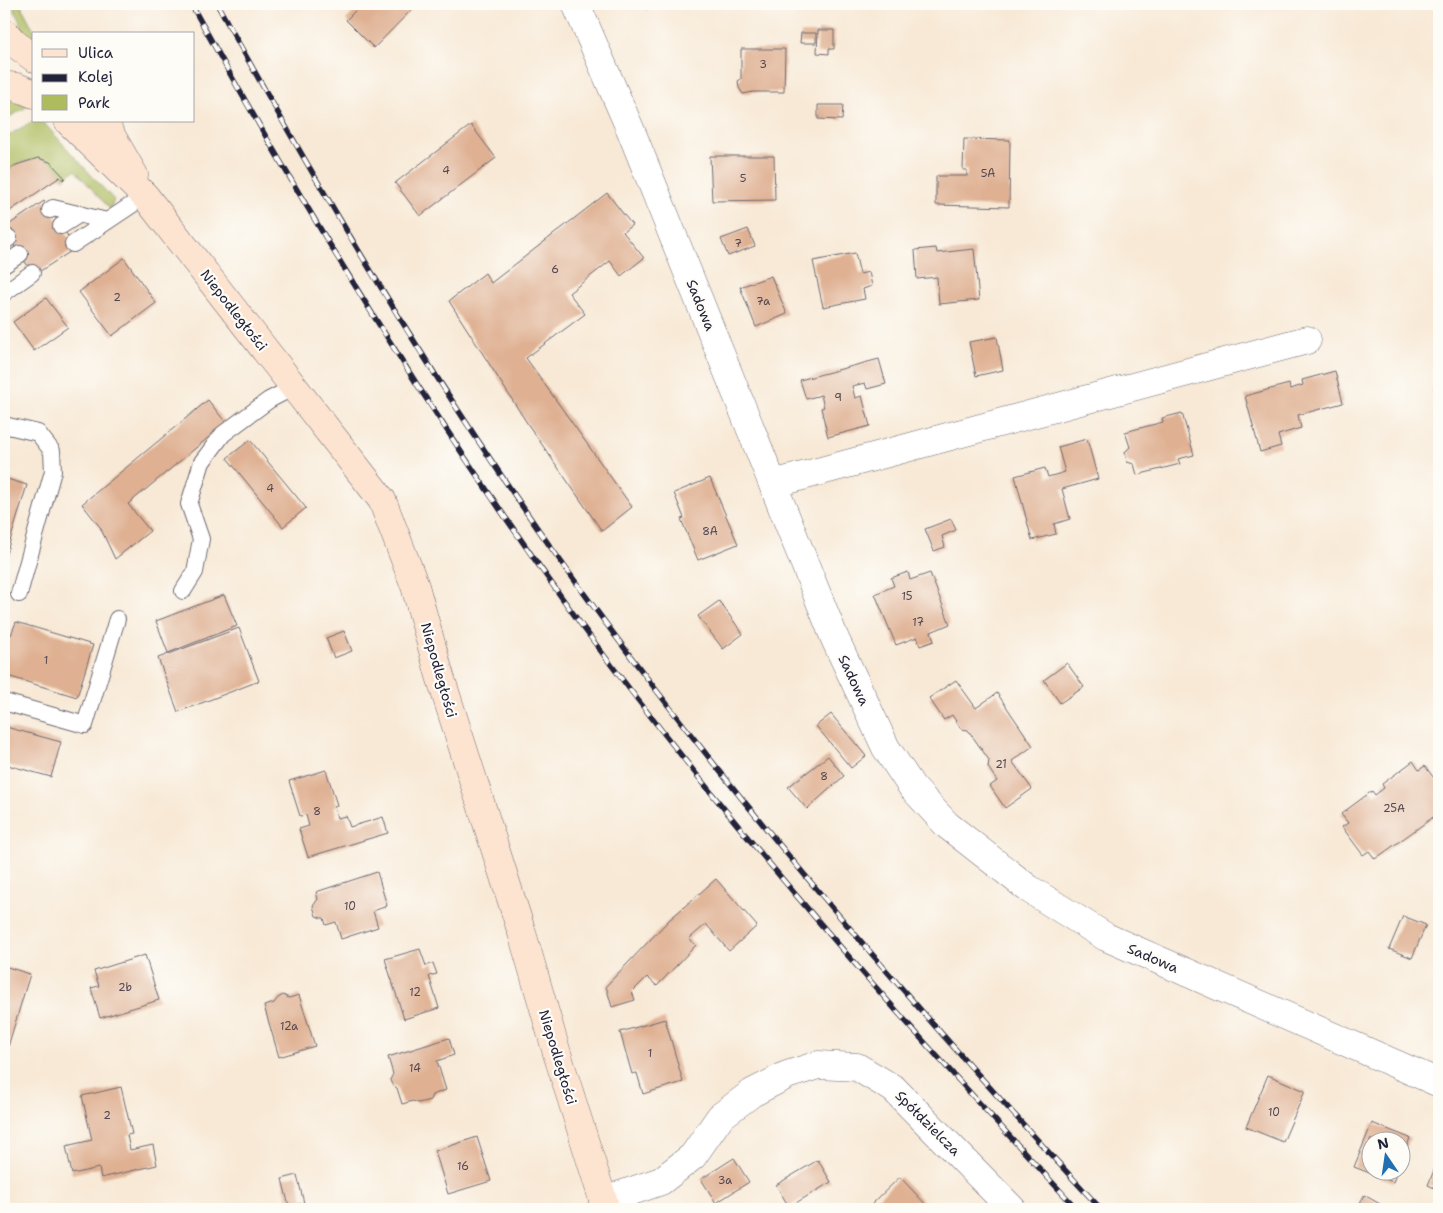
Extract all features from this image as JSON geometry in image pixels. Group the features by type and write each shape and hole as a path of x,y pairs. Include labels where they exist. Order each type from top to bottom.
{"street":[{"name":"Sadowa","path":"576,4 631,131 835,639 886,748 912,787 947,825 1029,890 1106,937 1439,1083"},
{"path":"5,32 32,56"},
{"path":"4,85 17,87 32,93"},
{"name":"Niepodległości","path":"69,122 145,196 382,500 415,586 440,676 522,933 556,1050 605,1205"},
{"name":"Niepodległości","path":"105,122 145,196"},
{"path":"773,484 1307,340"},
{"name":"Spółdzielcza","path":"605,1205 661,1181 693,1156 720,1117 752,1093 787,1075 818,1065 857,1067 894,1089 1012,1209"}],"lane":[{"path":"73,244 145,196"},
{"path":"50,210 53,208 106,221"},
{"path":"61,226 80,214"},
{"path":"4,265 20,254"},
{"path":"4,293 32,273"},
{"path":"183,591 195,572 201,539 190,504 202,462 223,434 269,400 294,387"},
{"path":"4,426 38,433 52,451 53,472 19,594"},
{"path":"4,702 85,725 117,619"}],"green space":[{"path":"12,4 20,4 35,32 32,32 32,42 23,30"},
{"path":"4,99 30,105 4,120"},
{"path":"32,122 43,122 114,200 110,209 75,170 65,178 44,160 28,161 13,166 6,176 4,184 4,138"}],"building":[{"path":"362,4 417,4 374,48 346,20"},
{"path":"644,4 671,4 671,5 645,9"},
{"path":"818,30 834,30 834,49 829,49 829,54 817,53"},
{"path":"801,33 816,33 816,43 800,43"},
{"path":"741,49 785,49 784,92 753,92 743,94 739,88 738,81 741,79"},
{"path":"818,105 843,105 842,120 818,119"},
{"path":"471,125 496,158 420,216 395,183"},
{"path":"964,139 1010,140 1009,207 936,205 936,176 967,176 967,170 963,170"},
{"path":"710,156 774,156 775,200 712,201"},
{"path":"38,158 50,162 65,178 63,180 60,177 4,215 4,184 10,169 16,165"},
{"path":"607,193 632,225 623,232 644,258 621,276 610,261 569,293 585,314 526,358 632,507 602,531 527,423 449,301 485,273 491,283"},
{"path":"44,201 76,248 34,275 4,231 4,228"},
{"path":"748,229 755,246 728,256 721,239"},
{"path":"936,248 937,253 974,249 979,300 939,304 937,277 917,279 915,250"},
{"path":"855,253 860,274 869,272 872,286 863,289 865,299 823,307 813,261"},
{"path":"124,258 156,303 112,336 79,292"},
{"path":"771,276 787,314 756,327 740,287"},
{"path":"46,298 68,327 34,351 13,322"},
{"path":"997,337 1003,370 976,376 969,342"},
{"path":"879,359 886,384 867,389 865,383 852,386 855,398 862,396 870,426 828,437 821,408 824,407 821,395 806,399 800,380"},
{"path":"1335,371 1343,403 1298,415 1301,428 1278,435 1281,446 1260,452 1245,396 1289,384 1290,389 1303,385 1302,380"},
{"path":"1439,387 1439,405 1434,388"},
{"path":"208,400 226,423 128,504 150,531 115,559 100,527 82,504"},
{"path":"1182,413 1194,455 1178,459 1180,464 1137,475 1134,464 1127,462 1125,452 1130,447 1125,432 1163,422 1162,418"},
{"path":"1087,439 1098,479 1062,489 1070,519 1054,524 1056,534 1032,540 1015,476 1045,468 1048,477 1065,472 1058,447"},
{"path":"250,440 306,508 283,527 227,458"},
{"path":"4,478 27,485 4,561"},
{"path":"710,478 738,544 698,560 681,519 684,518 674,493"},
{"path":"951,519 956,530 942,536 945,547 934,551 925,529"},
{"path":"908,572 910,580 930,573 950,624 931,632 934,641 920,646 917,637 896,645 875,594 894,586 891,578"},
{"path":"224,595 237,626 168,653 156,621"},
{"path":"719,601 743,634 723,649 698,616"},
{"path":"16,622 93,645 77,697 4,675 4,633 11,635"},
{"path":"239,628 259,681 178,712 158,658"},
{"path":"344,631 352,651 334,658 326,638"},
{"path":"1067,663 1084,687 1060,703 1044,680"},
{"path":"956,680 976,708 997,693 1033,746 1012,761 1032,789 1005,808 990,786 997,781 988,767 989,760 968,730 961,729 952,715 944,720 929,698"},
{"path":"831,714 866,756 851,768 816,726"},
{"path":"6,727 61,742 51,777 4,764 4,736"},
{"path":"828,756 844,776 807,809 788,787"},
{"path":"1413,761 1419,770 1425,766 1439,785 1439,813 1375,859 1369,851 1363,855 1342,827 1348,823 1341,814 1372,791 1375,795 1384,788 1382,784"},
{"path":"326,770 337,805 334,807 337,818 346,816 350,827 383,817 388,833 308,857 299,829 309,826 306,815 300,816 289,781"},
{"path":"377,872 387,906 373,911 378,927 341,939 336,922 326,925 324,918 316,916 313,906 318,899 316,892"},
{"path":"716,879 757,926 729,951 706,924 689,939 696,945 657,986 647,977 632,992 635,1000 612,1007 606,986 669,920"},
{"path":"1403,916 1426,925 1412,958 1389,949"},
{"path":"420,949 426,966 433,963 437,974 429,976 439,1008 404,1019 385,959"},
{"path":"145,955 159,1000 100,1018 91,988 99,986 94,971"},
{"path":"4,966 30,974 4,1060"},
{"path":"283,995 289,998 299,995 315,1046 279,1057 264,1006 274,1003"},
{"path":"665,1019 683,1082 643,1094 637,1073 632,1074 620,1032"},
{"path":"449,1038 454,1055 437,1061 446,1090 432,1095 430,1100 402,1104 397,1088 392,1085 390,1080 393,1074 388,1057"},
{"path":"1268,1075 1305,1091 1283,1142 1246,1127"},
{"path":"121,1087 132,1134 127,1135 130,1150 153,1145 157,1165 101,1178 99,1168 72,1174 66,1146 92,1140 82,1096"},
{"path":"1372,1123 1390,1130 1369,1130"},
{"path":"477,1137 491,1181 448,1194 435,1151"},
{"path":"1360,1152 1360,1169 1354,1167"},
{"path":"734,1158 749,1182 716,1203 701,1179"},
{"path":"1439,1158 1439,1190 1428,1185"},
{"path":"818,1160 831,1182 789,1207 776,1185"},
{"path":"297,1175 304,1203 289,1206 282,1179"},
{"path":"900,1177 930,1209 877,1209 872,1204"},
{"path":"1364,1195 1389,1209 1357,1209"}],"railway":[{"path":"191,4 281,163 376,320 475,473 580,623 638,700 758,850 883,996 1077,1209"},
{"path":"217,4 336,213 419,349 462,417 552,549 615,636 747,805 885,970 1101,1209"}]}
